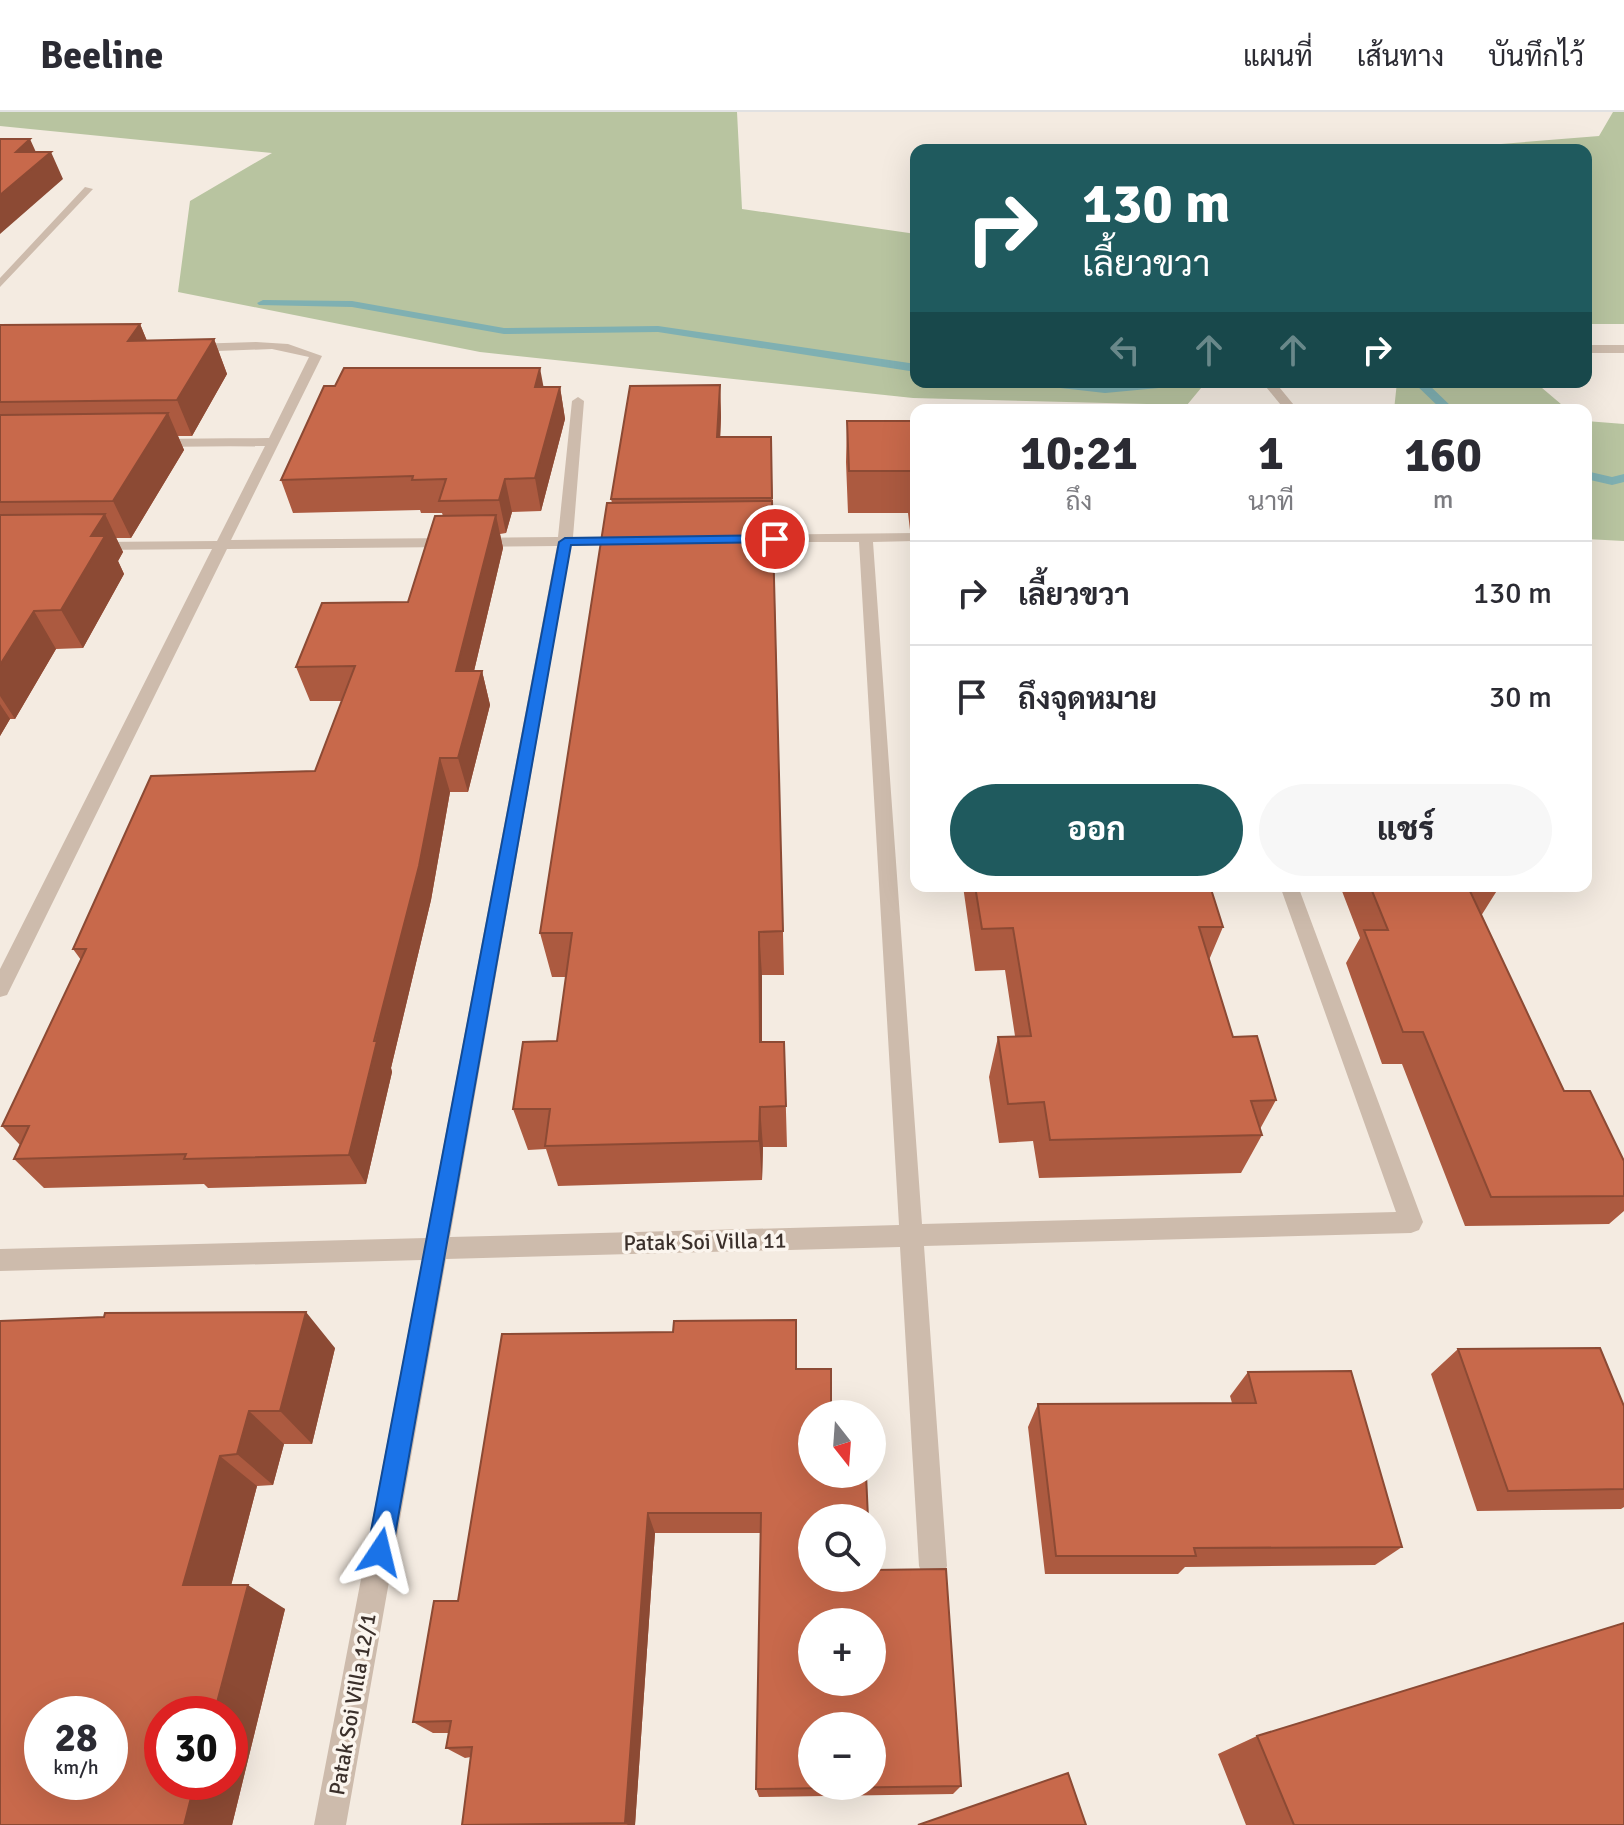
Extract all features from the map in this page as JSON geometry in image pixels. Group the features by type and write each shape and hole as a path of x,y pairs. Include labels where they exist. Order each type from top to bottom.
{"street":[{"path":"0,284 88,189"},
{"path":"0,989 316,356 306,351 263,346 184,348"},
{"path":"1592,349 1624,349"},
{"path":"1273,388 1287,404"},
{"name":"Patak Soi Villa 12/1","path":"330,1825 565,542 578,401"},
{"path":"136,443 273,442"},
{"path":"739,539 910,537"},
{"path":"866,538 933,1566"},
{"path":"79,546 644,541"},
{"name":"Patak Soi Villa 11","path":"0,1260 1411,1222 1291,892"},
{"path":"0,942 24,941"}],"green space":[{"path":"0,112 737,112 742,209 910,233 910,388 1201,388 1188,404 913,398 480,352 178,292 190,201 272,153 0,126"},
{"path":"1613,112 1624,112 1624,324 1592,324 1592,144 1500,144 1599,136"},
{"path":"1396,388 1542,388 1561,404 1395,404"},
{"path":"1592,421 1624,424 1624,541 1592,539"}],"building":[{"path":"0,139 30,139 16,152 51,152 0,195"},
{"path":"140,324 128,341 214,339 177,400 0,402 0,325"},
{"path":"344,368 540,368 535,387 560,387 535,478 505,479 499,500 439,501 446,479 412,480 413,476 281,480 324,386 335,386"},
{"path":"720,385 717,437 771,437 772,498 611,499 630,386"},
{"path":"168,413 113,501 0,502 0,415"},
{"path":"847,421 910,421 910,471 849,471"},
{"path":"772,501 783,931 759,932 760,1042 784,1042 786,1106 760,1107 759,1141 545,1146 550,1109 513,1109 523,1042 557,1041 572,933 540,933 607,503"},
{"path":"105,514 91,536 105,536 61,610 34,611 0,665 0,515"},
{"path":"496,515 456,671 482,671 458,758 440,758 419,866 374,1041 377,1041 349,1155 184,1159 186,1154 14,1159 29,1126 2,1126 86,949 73,949 151,776 315,771 355,666 296,667 322,603 408,602 435,516"},
{"path":"976,892 1212,892 1223,927 1199,927 1233,1037 1257,1036 1276,1100 1251,1101 1262,1135 1050,1140 1044,1102 1008,1104 998,1037 1031,1036 1013,928 982,929"},
{"path":"1372,892 1470,892 1564,1091 1590,1091 1624,1161 1624,1196 1491,1197 1423,1032 1403,1032 1364,930 1388,930"},
{"path":"306,1312 280,1411 249,1411 237,1454 220,1456 183,1585 248,1585 219,1696 144,1696 144,1800 190,1800 184,1825 0,1825 0,1321 104,1317 105,1313"},
{"path":"796,1320 796,1369 831,1369 831,1400 798,1400 798,1488 867,1488 867,1504 798,1504 798,1592 886,1592 886,1570 946,1569 961,1786 886,1787 886,1712 798,1712 798,1788 756,1789 761,1513 648,1513 625,1823 462,1825 472,1747 446,1748 451,1721 413,1722 434,1601 458,1601 502,1334 673,1332 674,1321"},
{"path":"1600,1348 1624,1406 1624,1489 1508,1491 1458,1349"},
{"path":"1351,1371 1402,1547 1194,1548 1196,1556 1056,1556 1038,1404 1256,1403 1248,1372"},
{"path":"1624,1623 1624,1825 1294,1825 1257,1736"},
{"path":"1068,1773 1086,1825 918,1825"}],"waterway":[{"path":"263,303 352,304 504,331 658,329 910,367"},
{"path":"1096,388 1116,388"},
{"path":"1425,388 1443,404"},
{"path":"1592,476 1612,481 1624,478"}],"route":[{"path":"380,1552 565,542 775,539"}]}
